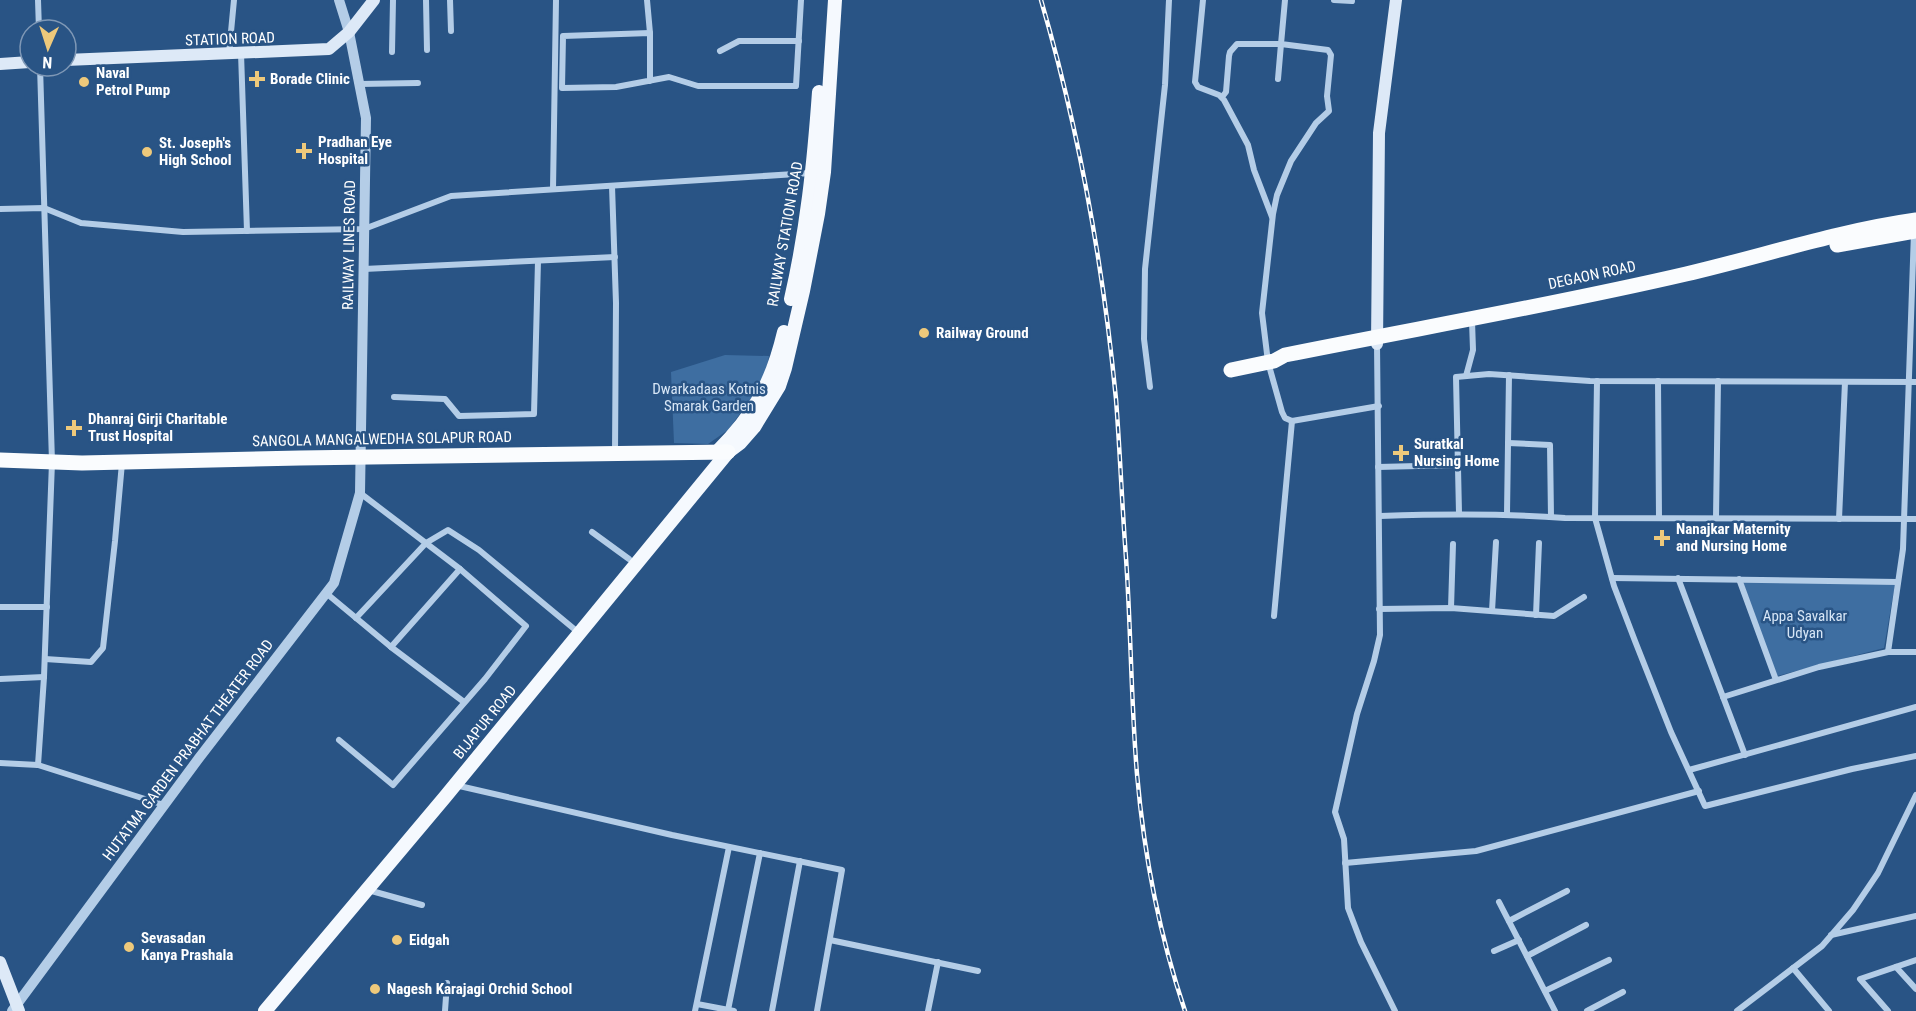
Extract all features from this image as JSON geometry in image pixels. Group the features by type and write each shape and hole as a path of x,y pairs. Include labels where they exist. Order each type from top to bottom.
{"highway":[{"name":"DEGAON ROAD","path":"1232,370 1271,361 1286,362 1377,340 1688,283 1816,249 1915,228"},
{"name":"SANGOLA MANGALWEDHA SOLAPUR ROAD","path":"0,460 122,462 722,452"}],"main road":[{"name":"STATION ROAD","path":"78,60 329,49 349,32 374,0"},
{"name":"RAILWAY STATION ROAD","path":"722,452 740,443 754,427 779,386 803,291 818,214 826,0"},
{"name":"RAILWAY STATION ROAD","path":"818,172 835,0"},
{"path":"1377,340 1379,133 1396,0"},
{"path":"0,63 18,62"},
{"path":"253,1011 577,630 629,559 722,452"},
{"name":"BIJAPUR ROAD","path":"265,1011 454,785 722,452"},
{"path":"0,962 15,1009"},
{"path":"0,985 15,1009"}],"street":[{"path":"38,0 39,18"},
{"path":"234,0 235,54 247,231"},
{"name":"RAILWAY LINES ROAD","path":"339,0 349,32 366,118 360,493"},
{"path":"392,52 393,0"},
{"path":"426,0 427,50"},
{"path":"450,0 451,31"},
{"path":"553,189 556,0"},
{"path":"647,0 650,81"},
{"path":"650,33 563,36 562,88 616,87 669,77 698,86 796,86 801,0"},
{"path":"1150,387 1144,339 1145,269 1162,121 1169,0"},
{"path":"1203,0 1195,82 1198,87 1222,97 1248,145 1254,170 1272,217"},
{"path":"1278,79 1285,0"},
{"path":"1334,0 1352,1"},
{"path":"720,51 739,41 799,41"},
{"path":"1222,97 1226,92 1229,56 1237,44 1281,44 1328,50 1331,55 1327,96 1329,111 1316,123 1291,161 1277,195 1272,217 1262,313 1285,418 1292,421 1379,406"},
{"path":"38,765 45,659 52,462 40,78"},
{"path":"359,84 418,83"},
{"path":"0,209 44,208 81,223 117,228 183,232 364,229 451,196 818,172"},
{"path":"612,186 616,303 615,454"},
{"path":"1888,652 1902,549 1913,382 1915,228"},
{"path":"364,269 615,257"},
{"path":"394,397 445,399 459,416 534,414 538,261"},
{"path":"1466,376 1473,350 1472,322"},
{"path":"1377,340 1380,635 1357,714 1335,812 1344,839 1348,908 1361,942 1395,1011"},
{"path":"1459,513 1456,377 1489,374 1597,381 1913,382"},
{"path":"1507,514 1509,375"},
{"path":"1597,381 1595,518 1612,578 1647,671 1706,806 1852,769 1916,756"},
{"path":"1658,381 1659,518"},
{"path":"1716,518 1718,381"},
{"path":"1839,519 1845,381"},
{"path":"1274,616 1292,421"},
{"path":"1508,443 1550,445 1551,517"},
{"path":"45,659 91,662 103,648 116,541 122,462"},
{"path":"1378,466 1458,465"},
{"path":"339,740 393,784 485,679 526,626 460,569 360,493"},
{"name":"HUTATMA GARDEN PRABHAT THEATER ROAD","path":"15,1009 164,805 334,583 360,493"},
{"path":"1380,516 1459,513 1595,518 1916,519"},
{"path":"356,618 426,543 448,530 478,550 577,630"},
{"path":"592,532 629,559"},
{"path":"1492,611 1496,542"},
{"path":"1536,615 1539,543"},
{"path":"1450,608 1453,544"},
{"path":"391,647 460,569"},
{"path":"1612,578 1898,582"},
{"path":"1678,578 1745,755"},
{"path":"1739,579 1776,680"},
{"path":"326,593 391,647 464,702"},
{"path":"1380,609 1450,608 1554,616 1584,597"},
{"path":"0,607 47,607"},
{"path":"1723,697 1819,667 1888,652 1916,652"},
{"path":"0,679 44,677"},
{"path":"1689,770 1916,707"},
{"path":"0,763 38,765 164,805"},
{"path":"454,785 842,870 817,1011"},
{"path":"1345,863 1476,851 1699,791"},
{"path":"1737,1011 1822,946 1853,910 1878,873 1916,795"},
{"path":"729,847 696,1007 731,1010 760,853"},
{"path":"772,1011 800,861"},
{"path":"367,890 422,905"},
{"path":"1509,921 1568,891"},
{"path":"1499,902 1555,1011"},
{"path":"1830,936 1916,916"},
{"path":"1527,956 1586,925"},
{"path":"830,940 978,971"},
{"path":"1494,951 1519,940"},
{"path":"1545,991 1609,960"},
{"path":"1888,1011 1860,978 1916,960"},
{"path":"928,1011 938,962"},
{"path":"1896,967 1916,989"},
{"path":"1793,968 1829,1011"},
{"path":"445,1011 447,983"},
{"path":"1587,1011 1623,992"}],"green space":[{"name":"Dwarkadaas Kotnis Smarak Garden","path":"725,355 769,356 765,376 758,389 728,430 708,444 674,443 671,372"},
{"name":"Appa Savalkar Udyan","path":"1743,582 1895,584 1884,648 1777,676"}],"railway":[{"path":"1041,0 1067,98 1097,248 1116,399 1140,804 1148,864 1160,924 1185,1011"}],"place":[{"name":"Borade Clinic","path":"257,79"},
{"name":"Naval Petrol Pump","path":"84,82"},
{"name":"Pradhan Eye Hospital","path":"304,151"},
{"name":"St. Joseph's High School","path":"147,152"},
{"name":"Railway Ground","path":"924,333"},
{"name":"Dhanraj Girji Charitable Trust Hospital","path":"74,428"},
{"name":"Suratkal Nursing Home","path":"1401,453"},
{"name":"Nanajkar Maternity and Nursing Home","path":"1662,538"},
{"name":"Eidgah","path":"397,940"},
{"name":"Sevasadan Kanya Prashala","path":"129,947"},
{"name":"Nagesh Karajagi Orchid School","path":"375,989"}]}
